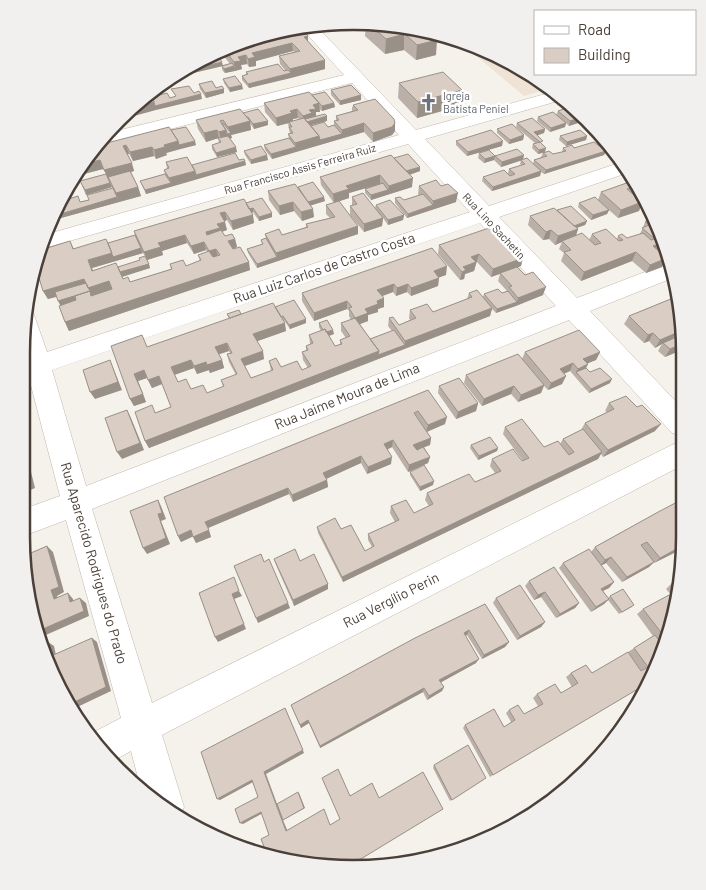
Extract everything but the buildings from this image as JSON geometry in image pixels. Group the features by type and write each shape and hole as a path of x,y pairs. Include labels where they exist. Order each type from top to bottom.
{"street":[{"name":"Rua Lino Sachetin","path":"316,33 411,138 676,419"},
{"path":"112,138 356,77"},
{"name":"Rua Francisco Assis Ferreira Ruiz","path":"51,240 551,98"},
{"name":"Rua Luiz Carlos de Castro Costa","path":"30,367 619,169"},
{"name":"Rua Jaime Moura de Lima","path":"30,521 666,272"},
{"name":"Rua Aparecido Rodrigues do Prado","path":"30,367 76,503 162,798"},
{"name":"Rua Vergílio Perin","path":"106,745 676,455"}],"shaded area":[{"path":"473,54 496,63 542,91 524,96"}],"place":[{"name":"Igreja Batista Peniel","path":"429,102"}]}
